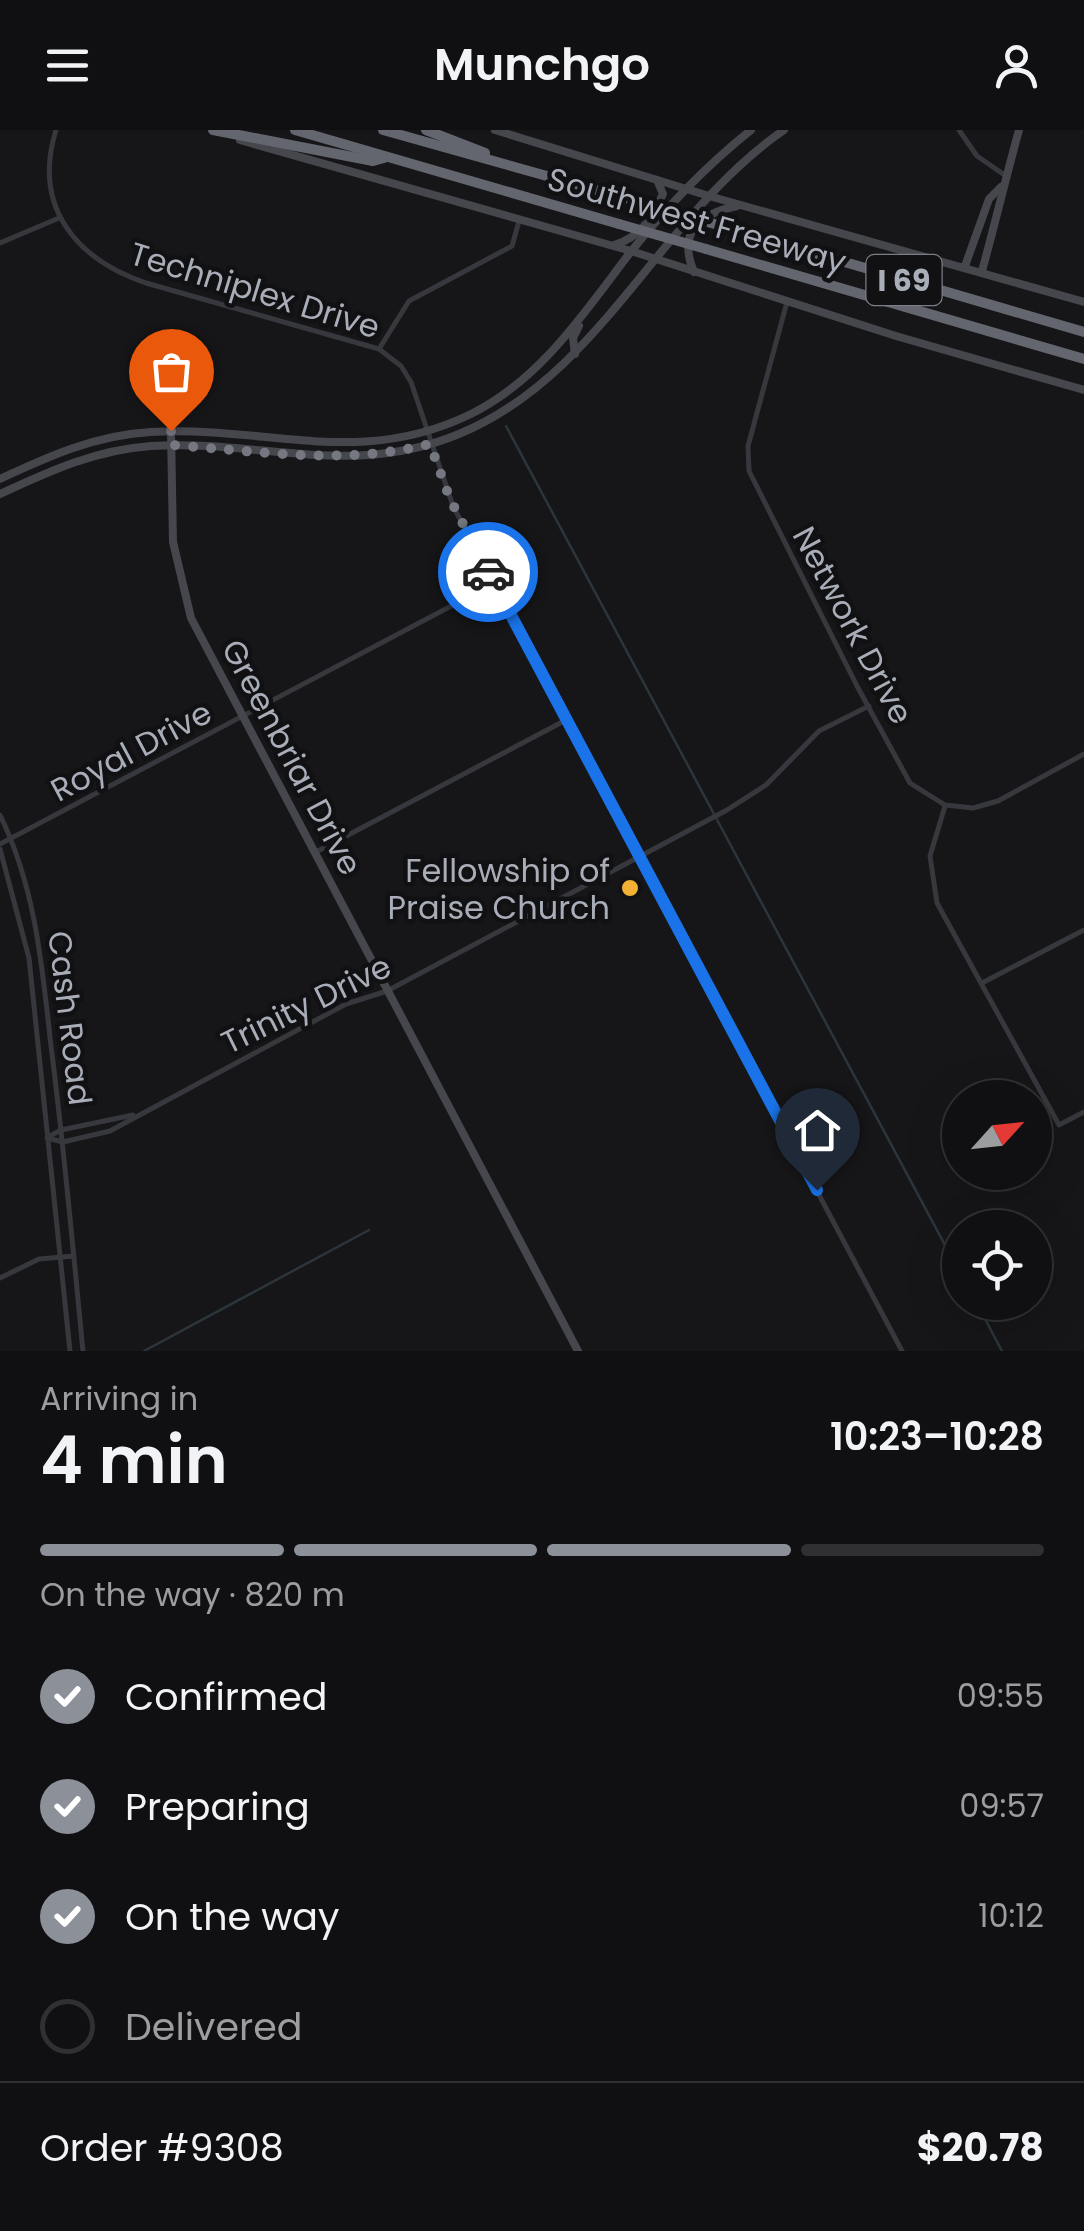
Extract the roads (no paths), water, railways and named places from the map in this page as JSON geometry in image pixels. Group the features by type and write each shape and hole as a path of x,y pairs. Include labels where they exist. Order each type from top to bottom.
{"highway":[{"path":"212,130 373,161 387,156"},
{"name":"Southwest Freeway","path":"295,130 1084,358"},
{"name":"Southwest Freeway","path":"383,130 1084,332"},
{"path":"426,130 536,174"}],"main road":[{"path":"212,130 632,252 1084,390"},
{"path":"495,130 710,196 1084,302"},
{"path":"0,478 71,448 118,435 171,431 365,443 426,431 474,412 506,392 564,337 632,252 716,159 751,130"},
{"path":"0,494 75,459 113,450 171,445 300,456 366,456 430,444 498,416 575,354 652,259 732,172 784,130"},
{"path":"965,266 989,199 1006,176 1019,130"},
{"path":"716,159 732,172"},
{"path":"610,246 632,240 654,212 663,194 657,180"},
{"path":"982,272 1001,202 1001,187"},
{"path":"695,272 688,258 692,231 700,220 717,210 741,205"},
{"path":"575,354 573,338 586,312"},
{"path":"553,375 567,353 564,337"},
{"name":"Greenbriar Drive","path":"171,431 173,542 184,598 196,629 578,1351"},
{"path":"300,441 300,456"},
{"path":"365,443 366,456"},
{"path":"71,448 75,459"}],"street":[{"path":"0,243 59,218 50,166 56,130"},
{"path":"959,130 976,156 1006,176"},
{"name":"Techniplex Drive","path":"59,218 79,245 116,274 380,349 406,373 450,499 902,1351"},
{"path":"380,349 409,301 512,246 519,221"},
{"name":"Network Drive","path":"787,302 748,446 749,471 910,783 945,804"},
{"name":"Royal Drive","path":"0,847 494,584"},
{"name":"Trinity Drive","path":"47,1138 63,1142 110,1130 346,1004 387,991 727,810 766,785 819,731 869,706"},
{"path":"313,854 566,720"},
{"path":"1084,754 998,801 972,808 945,804 930,856 936,903 1058,1125 1084,1112"},
{"name":"Cash Road","path":"0,815 12,840 37,928 45,974 84,1351"},
{"name":"Cash Road","path":"0,847 24,931 70,1351"},
{"path":"24,931 37,928"},
{"path":"982,983 1084,930"},
{"path":"32,999 46,998"},
{"name":"Trinity Drive","path":"47,1138 62,1130 136,1114"},
{"path":"0,1278 39,1259 74,1256"}],"waterway":[{"path":"506,426 942,1239"},
{"path":"144,1351 369,1230"},
{"path":"986,1320 1002,1351"}],"place":[{"name":"Fellowship of Praise Church","path":"630,888"}]}
